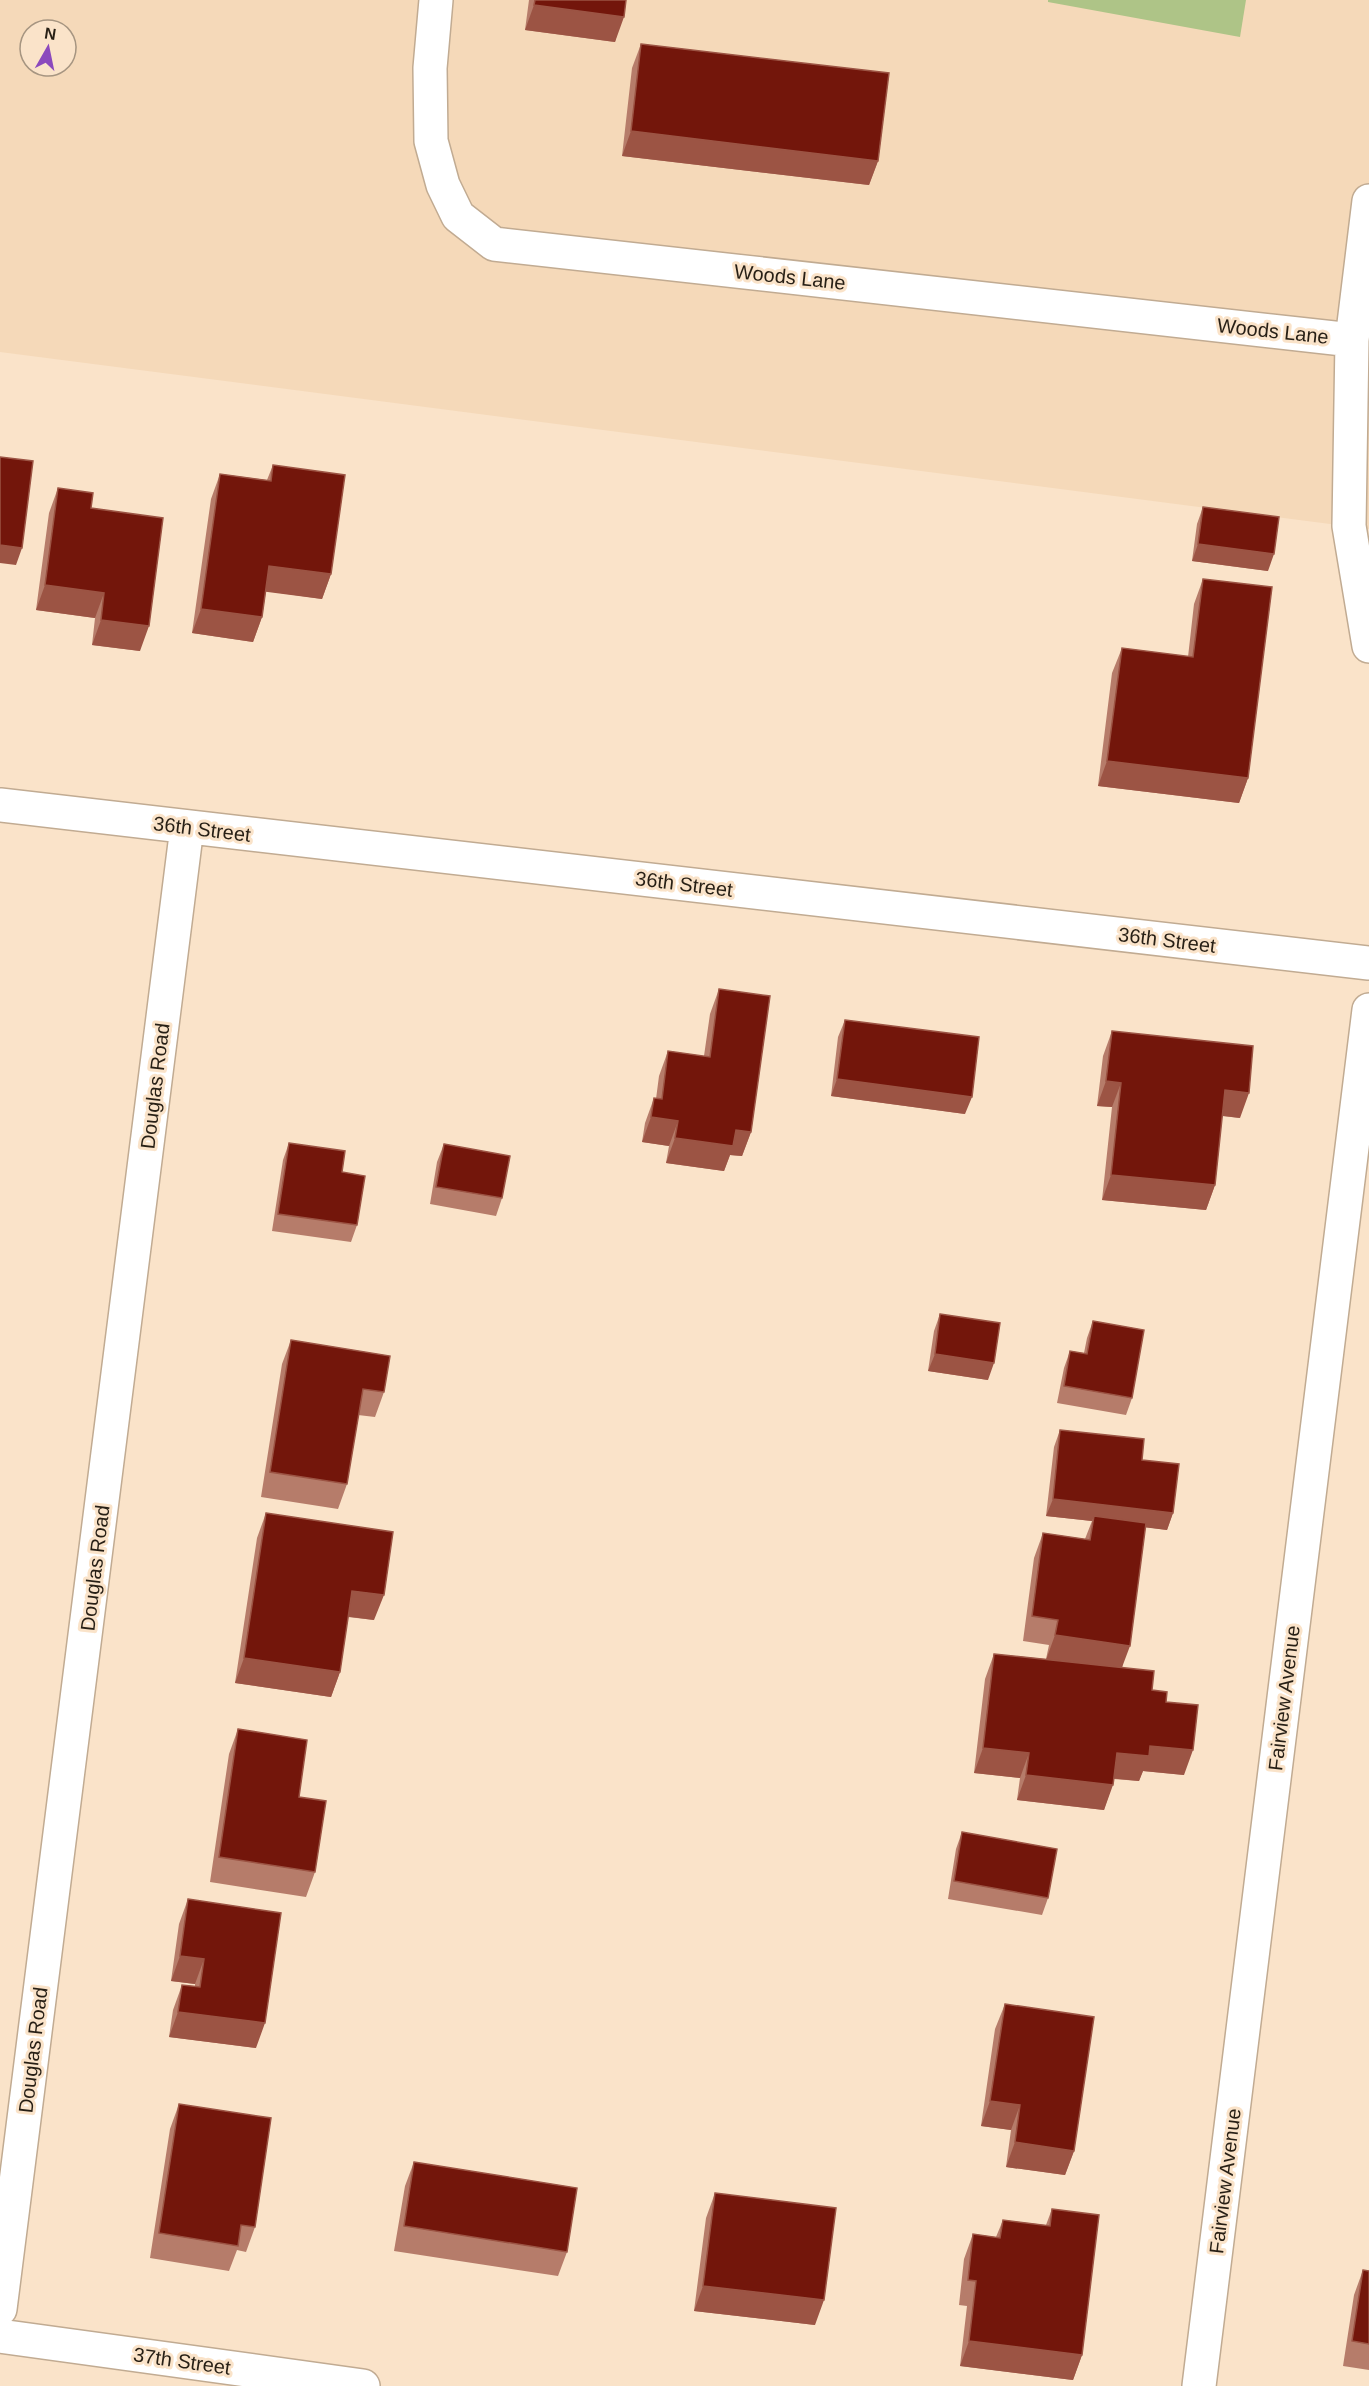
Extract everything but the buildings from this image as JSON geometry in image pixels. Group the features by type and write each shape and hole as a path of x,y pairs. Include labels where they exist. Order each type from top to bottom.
{"street":[{"name":"Woods Lane","path":"436,0 430,68 430,141 443,185 458,216 494,244 1352,340"},
{"path":"1369,201 1352,340 1349,526 1369,646"},
{"name":"36th Street","path":"0,805 1369,963"},
{"name":"Douglas Road","path":"0,2309 187,827"},
{"name":"Fairview Avenue","path":"1200,2386 1369,1010"},
{"name":"37th Street","path":"0,2336 363,2386"}],"shaded area":[{"path":"0,0 1369,0 1369,529 0,352"}],"green space":[{"path":"1048,0 1246,0 1240,37 1048,2"}]}
